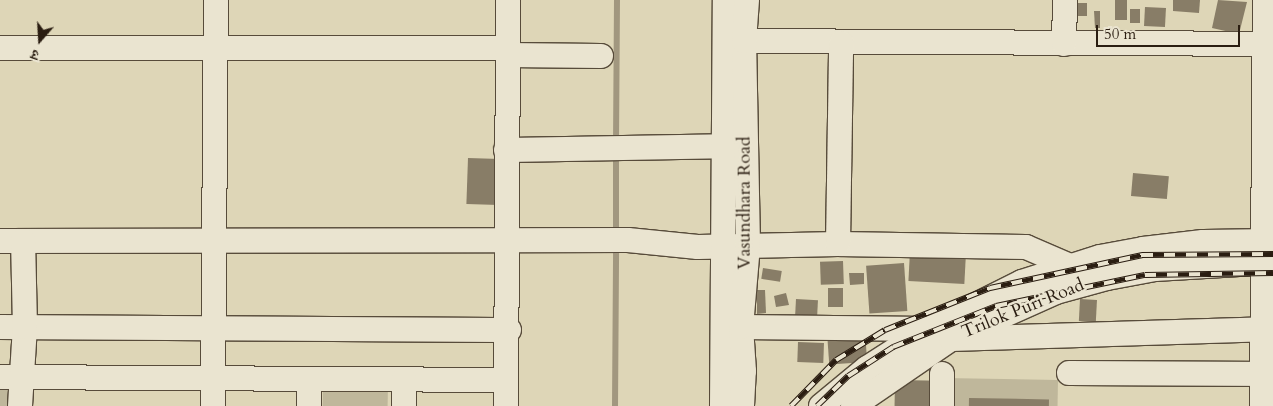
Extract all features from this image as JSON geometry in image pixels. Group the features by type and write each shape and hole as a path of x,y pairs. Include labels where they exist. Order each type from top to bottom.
{"street":[{"path":"213,406 216,328 214,241 216,0"},
{"path":"506,406 508,330 506,150 508,0"},
{"name":"Vasundhara Road","path":"725,0 734,147 748,246 740,327 744,371 742,406"},
{"name":"Vasundhara Road","path":"722,406 721,247 734,147 747,0"},
{"path":"1064,44 1065,0"},
{"path":"1262,406 1267,374 1268,329 1269,44 1265,0"},
{"path":"744,42 1269,44"},
{"path":"838,244 841,43"},
{"path":"0,48 215,48 507,52 601,56"},
{"path":"506,150 630,150 734,147"},
{"path":"20,406 11,377 24,327 12,241 628,240 721,247 838,244 1026,247 1070,266 1085,284"},
{"name":"Trilok Puri Road","path":"821,406 867,368 928,329 1022,282 1070,266 1143,249 1267,251"},
{"name":"Trilok Puri Road","path":"853,406 951,339 1056,292 1085,284 1155,270 1267,251"},
{"path":"0,327 508,330"},
{"name":"Trilok Puri Road","path":"740,327 928,329"},
{"path":"928,329 951,339 1268,329"},
{"path":"1069,373 1267,374"},
{"path":"942,374 942,406"},
{"path":"11,377 506,380"},
{"path":"309,378 309,406"},
{"path":"404,379 404,406"}],"shaded area":[{"path":"0,378 16,378 16,406 0,406"},
{"path":"944,378 1058,380 1058,406 944,406"},
{"path":"323,383 388,384 388,406 323,406"}],"building":[{"path":"1115,0 1127,0 1127,20 1115,20"},
{"path":"1173,0 1200,0 1199,13 1173,11"},
{"path":"1218,0 1247,2 1239,34 1212,28"},
{"path":"1078,3 1087,3 1087,16 1078,16"},
{"path":"1145,7 1166,8 1165,27 1144,26"},
{"path":"1130,9 1140,9 1140,23 1130,23"},
{"path":"1094,11 1100,11 1100,28 1095,28"},
{"path":"468,158 500,159 498,205 466,204"},
{"path":"1133,173 1169,176 1167,199 1131,196"},
{"path":"910,251 966,254 964,284 908,281"},
{"path":"843,261 844,284 821,285 820,262"},
{"path":"904,263 907,311 869,314 866,266"},
{"path":"763,268 782,271 780,282 761,279"},
{"path":"849,273 864,273 864,284 850,285"},
{"path":"828,288 843,288 843,307 828,307"},
{"path":"757,290 765,290 766,313 757,314"},
{"path":"786,293 789,305 776,307 774,296"},
{"path":"796,299 818,300 817,320 795,319"},
{"path":"1080,299 1097,300 1096,322 1079,321"},
{"path":"865,331 867,362 829,365 827,334"},
{"path":"798,342 824,343 823,363 797,362"},
{"path":"895,380 941,381 941,406 895,406"},
{"path":"969,398 1049,399 1049,406 969,406"}],"waterway":[{"path":"616,144 617,0"},
{"path":"616,153 616,234"},
{"path":"615,406 616,246"}],"railway":[{"path":"791,406 836,360 885,330 990,288 1142,255 1273,254"},
{"path":"817,406 848,376 893,347 996,306 1145,275 1273,273"}]}
